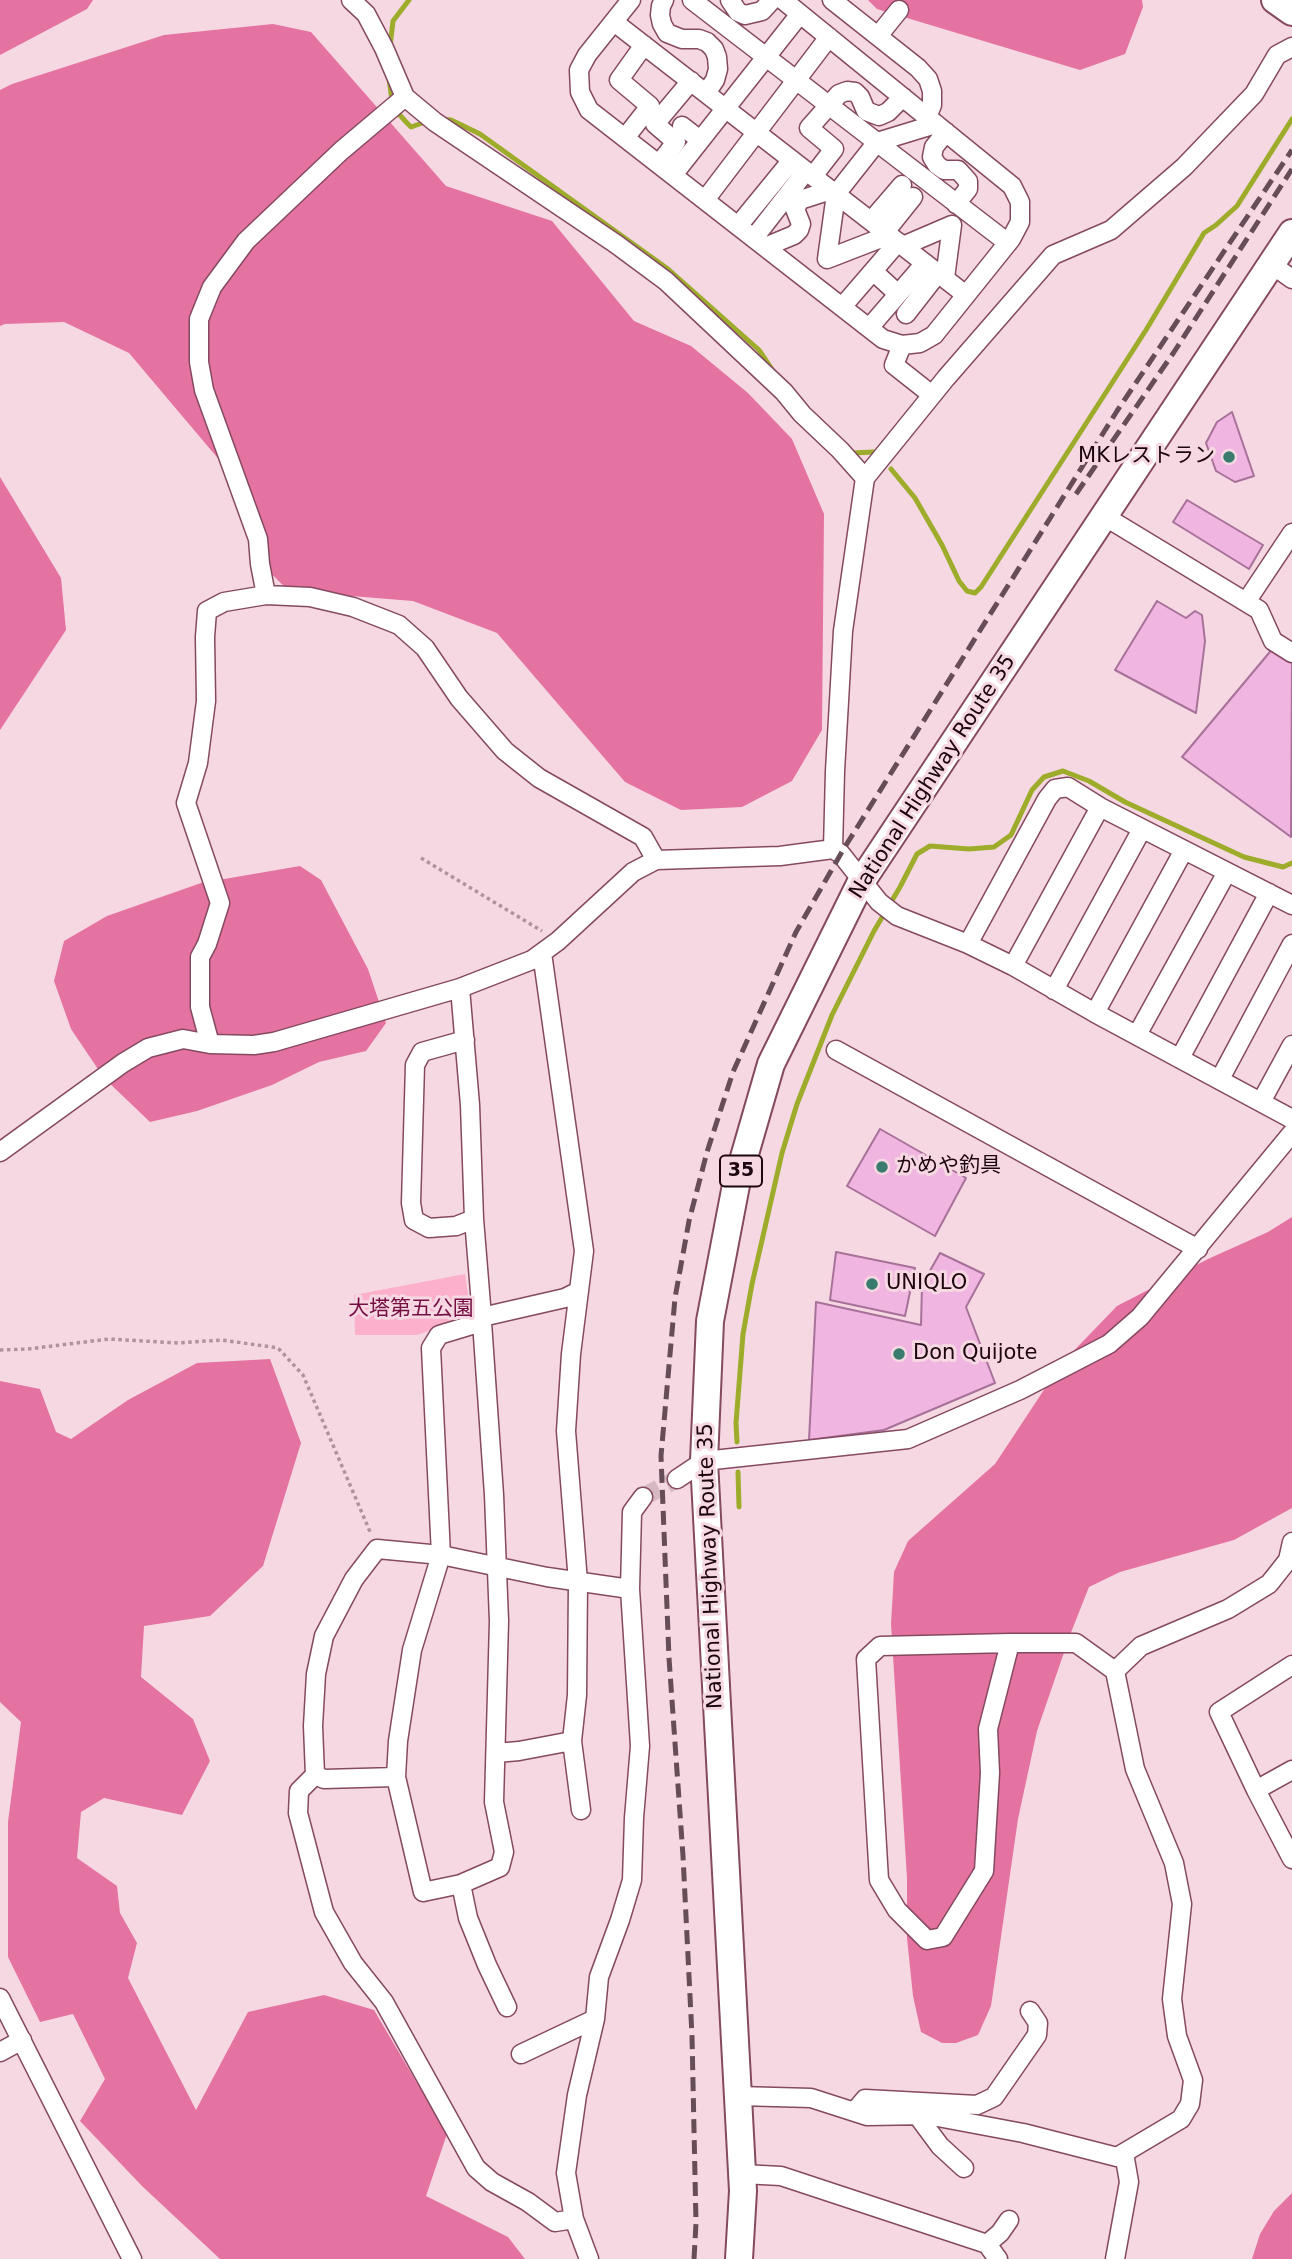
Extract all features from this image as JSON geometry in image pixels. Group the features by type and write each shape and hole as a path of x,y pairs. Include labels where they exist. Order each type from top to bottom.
{"highway":[{"path":"1275,0 1292,12"},
{"name":"National Highway Route 35","path":"739,2259 743,2191 704,1461 710,1321 736,1185 771,1065 861,882 1104,516 1282,272 1292,233"}],"street":[{"path":"351,0 366,14 405,97 435,122 616,244 666,281 784,392 865,478"},
{"path":"631,0 587,55 579,70 580,92 589,110 883,339 902,345 920,343 934,335 1007,243 1020,222 1020,202 1012,186 784,0"},
{"path":"664,0 660,6 660,15 667,33 682,39 708,42 714,49 718,69 715,80 706,93"},
{"path":"692,0 1007,243"},
{"path":"730,0 738,12 753,15 762,11 772,0"},
{"path":"832,0 918,68 928,79 936,124 932,157 937,166 944,170 958,170 968,181 968,188 956,204"},
{"path":"877,36 900,10"},
{"path":"666,170 700,140 800,14"},
{"path":"614,22 966,295"},
{"path":"705,200 829,37"},
{"path":"625,138 650,106 619,80 644,45"},
{"path":"833,849 844,631 865,478 932,395 1053,255 1111,230 1184,167 1254,94 1277,55 1292,47"},
{"path":"666,170 676,142 655,124 691,81"},
{"path":"738,226 755,192 804,169 834,149 809,128 839,94 855,92 866,111 879,116 888,112 903,97"},
{"path":"266,595 258,539 204,390 199,362 200,319 212,287 246,241 341,151 405,97"},
{"path":"917,310 936,272 952,225 889,235 827,259 834,192 877,142 936,124"},
{"path":"682,126 700,140"},
{"path":"759,242 780,217 804,169"},
{"path":"759,242 794,234 801,224 795,209 800,200 834,192"},
{"path":"842,307 873,271 901,199"},
{"path":"873,271 898,294"},
{"path":"869,328 898,294 936,272"},
{"path":"902,345 894,365 932,395"},
{"path":"1104,516 1259,611 1273,641 1292,653"},
{"path":"1246,602 1292,533"},
{"path":"209,1044 200,1007 200,957 220,903 186,803 198,763 206,701 207,611 224,601 266,595 310,597 342,604 399,625 425,648 459,698 505,751 539,778 643,837 656,860"},
{"path":"968,944 1047,799 1055,789 1068,787 1142,829 1285,899 1180,1058"},
{"path":"1013,967 1100,807"},
{"path":"1054,990 1142,829"},
{"path":"0,1152 123,1063 148,1048 183,1039 209,1044 254,1045 274,1042 460,988 532,960 558,941 634,872 656,860 780,856 833,849 841,855 879,902 897,916 968,944 1013,967 1292,1119"},
{"path":"1095,1013 1184,850"},
{"path":"1137,1035 1227,872"},
{"path":"1220,1079 1292,944"},
{"path":"542,953 584,1251 571,1354 566,1431 578,1581 577,1695 572,1741 581,1811"},
{"path":"460,988 470,1105 474,1219 482,1319 494,1495 499,1621 494,1802 504,1852 500,1867 461,1884 423,1892 396,1777 398,1741 412,1650 441,1555 431,1348 439,1335 482,1319 565,1298 579,1291"},
{"path":"464,1040 422,1052 415,1065 411,1203 414,1220 429,1227 456,1226 474,1219"},
{"path":"1262,1102 1292,1045"},
{"path":"836,1050 1198,1249"},
{"path":"677,1479 704,1461 908,1439 1020,1390 1109,1343 1140,1317 1292,1133"},
{"path":"589,2259 574,2219 566,2173 577,2095 596,2019 599,1977 632,1880 640,1746 631,1589 632,1511 643,1497"},
{"path":"1115,1671 1141,1646 1228,1609 1269,1584 1288,1560 1292,1542"},
{"path":"574,2219 555,2222 475,2168 384,2002 353,1963 324,1912 298,1813 299,1791 315,1775 313,1726 316,1674 324,1636 354,1578 377,1549 441,1555 631,1589"},
{"path":"738,2096 811,2098 867,2116 927,2115 1023,2133 1117,2157 1181,2119 1190,2104 1194,2080 1177,2036 1172,1999 1182,1904 1174,1863 1135,1769 1115,1671 1076,1643 1010,1643 880,1646 866,1660 879,1880 897,1910 927,1940 943,1937 984,1871 990,1773 988,1729 1010,1643"},
{"path":"1292,1665 1219,1712 1292,1859"},
{"path":"496,1753 572,1741"},
{"path":"1256,1790 1292,1770"},
{"path":"315,1775 324,1779 396,1777"},
{"path":"461,1884 468,1918 507,2007"},
{"path":"0,1998 132,2259"},
{"path":"854,2112 865,2099 977,2105 993,2097 1037,2035 1038,2023 1030,2011"},
{"path":"521,2054 596,2019"},
{"path":"0,2052 22,2040"},
{"path":"917,2115 940,2146 964,2168"},
{"path":"1115,2259 1129,2182 1124,2152"},
{"path":"742,2174 781,2176 986,2244 998,2259"},
{"path":"986,2244 1000,2233 1009,2220"}],"path":[{"path":"421,858 558,941"},
{"path":"0,1350 109,1339 178,1343 222,1340 278,1348 303,1375 377,1549"}],"green space":[{"name":"大塔第五公園","path":"465,1274 471,1316 417,1335 355,1335 354,1295"}],"shaded area":[{"path":"0,0 93,0 87,9 0,55"},
{"path":"868,0 1142,0 1143,7 1125,54 1080,70 877,9"},
{"path":"273,24 311,32 446,186 552,221 634,321 691,346 748,393 792,439 824,514 822,730 792,781 742,807 681,810 625,782 497,633 413,601 289,591 255,558 221,462 129,353 64,322 0,326 0,90 164,35"},
{"path":"0,477 61,578 66,630 0,730"},
{"path":"300,866 321,880 368,969 386,1023 366,1051 319,1062 272,1085 197,1111 150,1122 104,1078 71,1029 54,981 64,941 107,916 201,883"},
{"path":"1292,1217 1292,1508 1234,1540 1120,1572 1089,1587 1037,1731 1018,1819 991,2006 978,2035 956,2043 942,2043 921,2032 913,1996 907,1938 907,1878 891,1624 894,1572 908,1541 995,1464 1061,1364 1117,1306 1208,1259 1268,1232"},
{"path":"270,1359 301,1443 263,1566 210,1616 144,1626 141,1677 193,1719 210,1761 182,1815 104,1798 81,1812 77,1858 117,1886 120,1913 137,1943 128,1978 196,2110 248,2012 324,1995 374,2010 447,2134 426,2196 508,2237 525,2259 220,2259 142,2186 80,2121 105,2079 73,2014 40,2022 8,1957 8,1822 21,1722 0,1702 0,1381 40,1389 56,1432 71,1439 128,1400 197,1363"},
{"path":"1292,2193 1292,2259 1252,2259 1260,2234 1274,2211"}],"building":[{"name":"MKレストラン","path":"1232,412 1254,476 1235,482 1216,471 1206,443 1217,422"},
{"path":"1187,500 1263,545 1249,569 1173,522"},
{"path":"1157,601 1186,618 1195,611 1202,615 1205,641 1196,713 1115,670"},
{"path":"1274,647 1292,662 1291,837 1182,757"},
{"path":"880,1129 966,1178 935,1236 847,1186"},
{"name":"UNIQLO","path":"836,1252 915,1268 905,1316 830,1300"},
{"name":"Don Quijote","path":"940,1253 984,1274 966,1307 995,1383 884,1430 809,1440 816,1302 921,1325 922,1285"}],"waterway":[{"path":"390,47 393,21 409,0"},
{"path":"389,78 392,101 397,112 411,127 428,121"},
{"path":"441,119 451,120 480,134 668,269 759,350 773,371"},
{"path":"891,469 915,498 959,581 967,591 975,593 1146,330 1204,233 1237,206 1292,119"},
{"path":"850,451 874,452"},
{"path":"737,1442 743,1334 782,1153 797,1104 832,1015 917,854 930,846 969,849 994,847 1011,835 1032,790 1044,777 1063,771 1089,781 1125,802 1244,857 1283,867 1292,863"},
{"path":"738,1472 739,1507"}],"tunnel":[{"path":"643,1497 677,1479"}],"railway":[{"path":"694,2259 696,2223 692,2036 669,1658 661,1456 675,1298 689,1221 707,1152 733,1072 796,932 843,850 1117,411 1292,150"},
{"path":"1076,494 1174,352 1292,169"}],"place":[{"name":"MKレストラン","path":"1229,457"},
{"name":"かめや釣具","path":"882,1167"},
{"name":"UNIQLO","path":"872,1284"},
{"name":"Don Quijote","path":"899,1354"}]}
